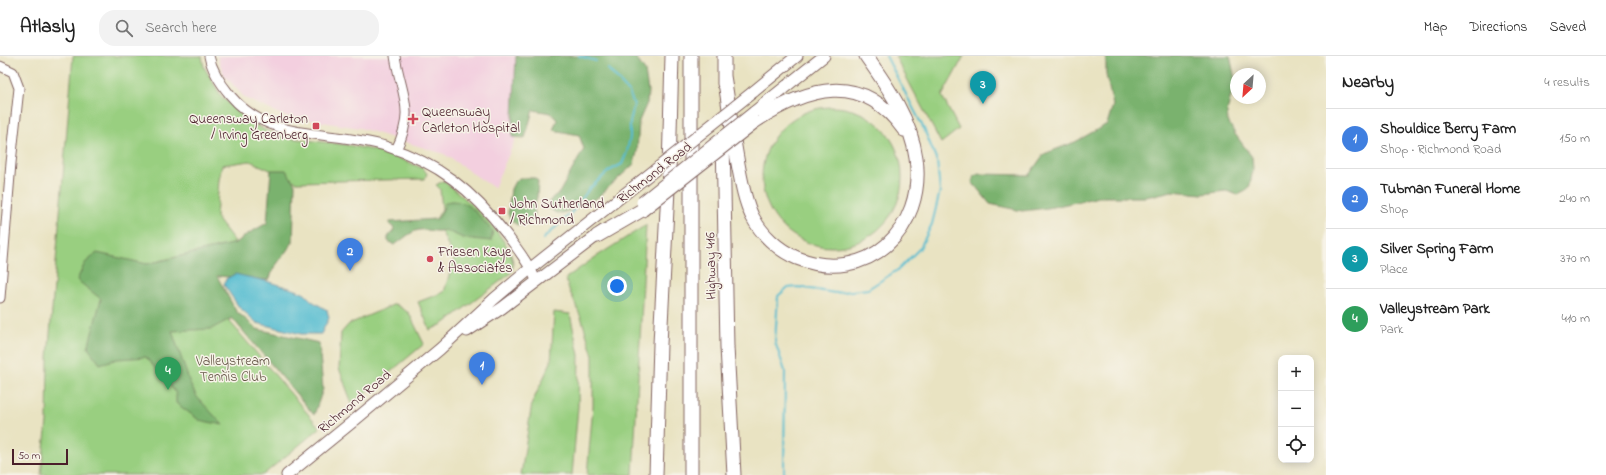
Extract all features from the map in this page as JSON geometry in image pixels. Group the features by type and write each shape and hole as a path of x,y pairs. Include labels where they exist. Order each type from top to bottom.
{"highway":[{"path":"656,475 672,56"},
{"path":"691,56 691,475"},
{"name":"Highway 416","path":"724,56 723,157 727,340 734,475"},
{"path":"724,76 743,190 750,212 758,225 770,240 784,251 802,260 822,265 851,263 872,255 890,242 906,222 915,198 917,166 913,145 903,116 895,98 866,56"},
{"path":"597,236 642,206 754,117 809,93 841,90 871,99 899,123 913,145"},
{"path":"648,475 660,344"}],"main road":[{"path":"764,83 789,56"},
{"name":"Richmond Road","path":"287,475 440,349 494,299 531,268 797,56"},
{"path":"754,117 824,56"},
{"name":"Richmond Road","path":"440,349 502,308 536,280 597,236"}],"street":[{"path":"208,56 224,88 237,104 262,121 284,130 382,145 430,164 452,178 488,210 531,268 536,280"},
{"path":"396,56 406,100 407,116 402,138 396,150"},
{"path":"0,66 13,72 19,88 11,163 0,298"}],"shaded area":[{"name":"Queensway Carleton Hospital","path":"217,56 526,56 523,122 494,188 444,154 360,128 284,116 245,98 224,75"}],"green space":[{"name":"Valleystream Tennis Club","path":"73,56 202,56 204,67 221,96 248,121 265,130 282,137 347,145 384,152 422,168 427,173 425,179 297,182 250,161 222,165 219,180 216,217 236,243 147,264 220,310 320,428 263,475 41,475 47,422 48,358"},
{"path":"516,56 635,56 645,71 648,91 647,103 639,121 637,152 634,164 597,198 584,205 562,213 556,213 549,208 548,203 559,193 584,149 579,135 553,130 557,120 551,113 533,110 525,138 512,137"},
{"path":"895,56 964,56 942,96 959,129 941,143"},
{"path":"1106,56 1230,56 1233,68 1230,68 1230,100 1227,112 1228,121 1235,134 1252,157 1253,169 1250,185 1246,191 1238,195 1226,191 1202,194 1172,191 1146,197 1099,197 1048,208 1022,211 990,204 972,182 974,176 979,174 1029,175 1044,154 1075,142 1107,124 1113,105 1106,75"},
{"path":"839,107 865,115 886,133 897,150 901,163 901,191 897,204 890,216 876,231 859,242 846,246 825,247 799,239 778,221 767,204 763,191 762,170 770,144 788,123 805,112 818,108"},
{"path":"271,170 286,170 295,184 293,242 274,268 269,280 217,276 236,311 257,329 319,343 323,389 314,415 232,318 211,329 172,331 191,386 197,397 223,425 199,420 176,403 176,393 146,357 117,359 100,364 88,348 101,299 77,280 85,263 97,253 147,264 236,243 246,235 267,223"},
{"path":"519,178 535,178 538,181 537,197 534,207 535,214 532,220 517,225 511,220 508,214 511,189"},
{"path":"443,181 474,207 497,232 506,244 513,266 510,274 443,324 430,330 418,302 444,292 454,259 436,219 442,209 440,189 436,185"},
{"path":"452,201 465,204 475,212 493,231 491,241 463,238 445,230 419,230 394,245 388,241 388,237 394,230 389,224 390,222 436,219 440,216 446,202"},
{"path":"646,225 633,475 587,475 593,406 593,356 582,320 568,287 566,278 594,258"},
{"path":"395,304 409,313 424,344 352,404 339,368 341,333 349,324"},
{"path":"554,312 570,314 579,355 578,407 572,475 521,475 532,403 551,362"}],"water":[{"path":"235,274 266,281 305,294 312,301 327,310 329,318 321,334 301,334 257,323 239,307 224,285 226,279"}],"waterway":[{"path":"579,56 596,61"},
{"path":"784,475 785,371 775,342 778,296 787,288 798,287 835,293 868,289 899,269 920,248 932,224 940,191 937,161 924,129 886,56"},
{"path":"543,239 573,211 589,189 609,171 622,164 627,152 630,137 630,122 634,105 629,92 608,69"}],"place":[{"name":"Silver Spring Farm","path":"983,104"},
{"name":"Queensway Carleton Hospital","path":"413,119"},
{"name":"Queensway Carleton / Irving Greenberg","path":"316,126"},
{"name":"John Sutherland / Richmond","path":"502,211"},
{"name":"Friesen Kaye & Associates","path":"430,259"},
{"name":"Tubman Funeral Home","path":"350,271"},
{"name":"Shouldice Berry Farm","path":"482,385"},
{"name":"Valleystream Park","path":"168,390"}]}
